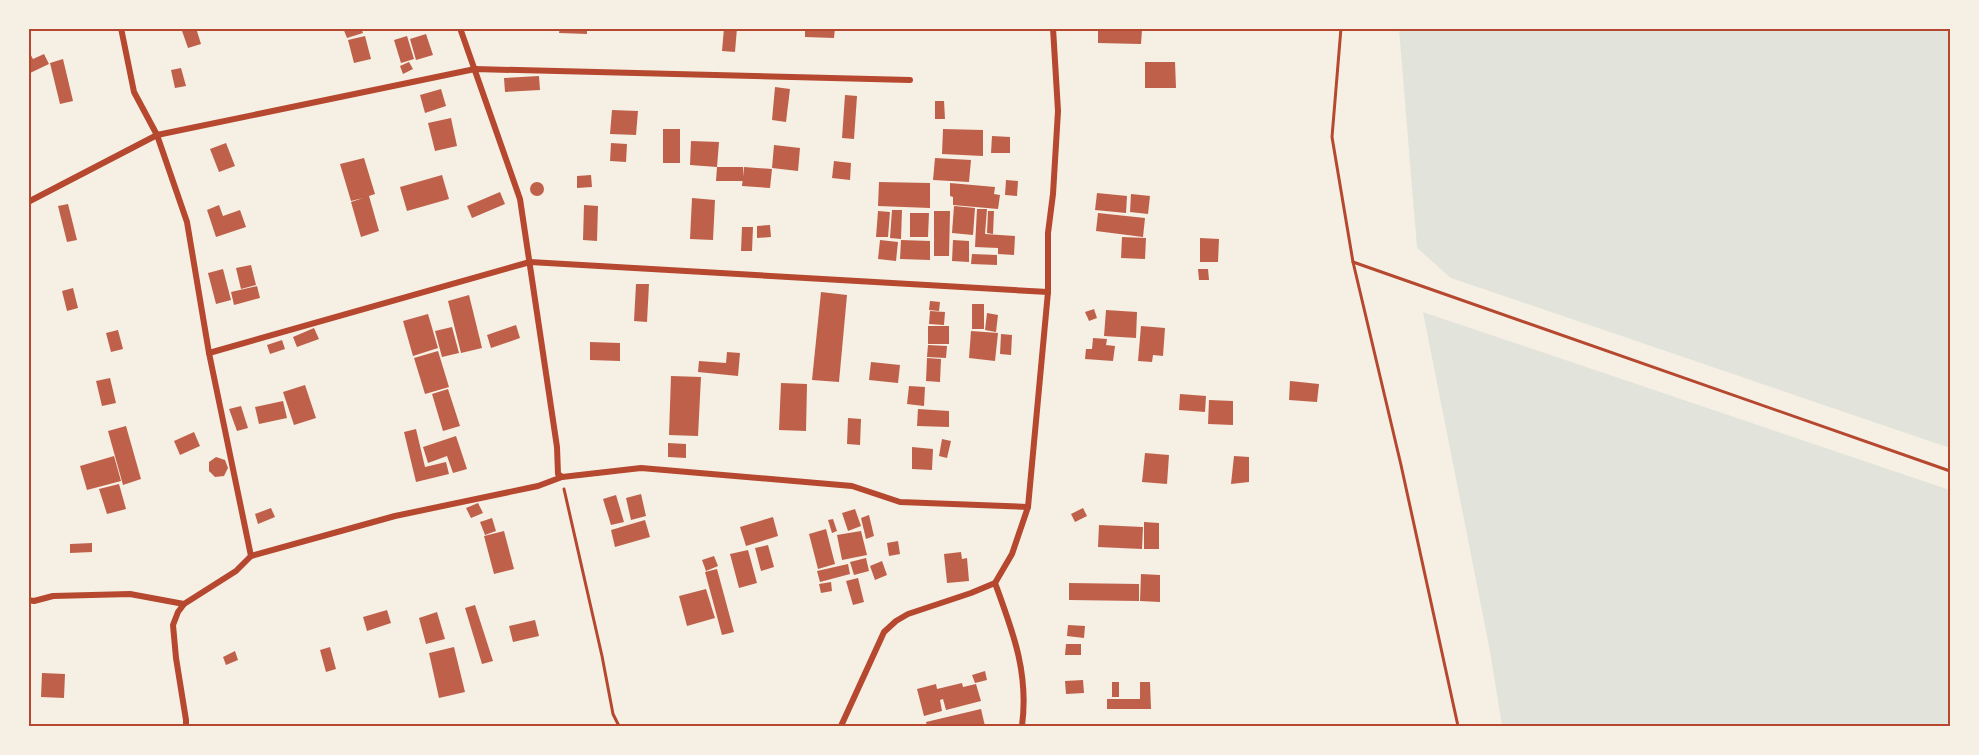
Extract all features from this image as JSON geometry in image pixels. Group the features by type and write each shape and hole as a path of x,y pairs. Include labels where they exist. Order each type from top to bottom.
{"street":[{"path":"121,28 134,92 157,135 187,222 209,353 251,556"},
{"path":"460,28 520,199 557,447 558,474 562,477"},
{"path":"841,726 884,632 908,614 994,583 1012,554 1028,507 1048,292 1048,233 1053,195 1058,111 1053,28"},
{"path":"28,202 157,135 475,69 910,80"},
{"path":"209,353 530,262 1048,292"},
{"path":"186,726 173,625 184,604 237,572 251,556 395,516 538,486 562,477 641,468 852,486 900,502 1028,507"},
{"path":"994,583 1015,636 1024,686 1022,726"},
{"path":"28,600 34,601 53,596 130,594 184,604"}],"path":[{"path":"1341,28 1332,137 1353,262 1401,465 1458,726"},
{"path":"1353,262 1950,471"},
{"path":"562,477 613,714 619,726"}],"shaded area":[{"path":"1399,29 1950,29 1950,448 1451,278 1417,248"},
{"path":"1423,312 1950,490 1950,726 1502,726 1490,651"}],"building":[{"path":"181,28 196,28 201,44 188,48"},
{"path":"343,28 361,28 363,33 347,38"},
{"path":"560,28 587,28 587,34 559,33"},
{"path":"724,28 737,28 735,52 722,51"},
{"path":"805,28 835,28 834,38 805,37"},
{"path":"1098,29 1142,30 1141,44 1098,43"},
{"path":"426,34 433,55 416,60 410,39"},
{"path":"365,36 371,59 354,63 348,40"},
{"path":"407,36 414,59 401,63 394,40"},
{"path":"28,50 33,59 44,54 49,64 28,74"},
{"path":"63,59 73,101 60,104 50,63"},
{"path":"409,62 413,69 403,74 400,66"},
{"path":"1145,62 1175,62 1176,88 1145,88"},
{"path":"181,68 186,86 175,88 171,70"},
{"path":"539,76 540,90 505,92 504,78"},
{"path":"775,87 790,89 786,122 772,120"},
{"path":"441,89 446,106 425,113 420,95"},
{"path":"845,95 857,96 854,139 842,138"},
{"path":"935,101 944,101 945,119 935,119"},
{"path":"612,110 638,111 636,135 610,134"},
{"path":"451,118 457,146 435,151 428,123"},
{"path":"663,129 680,129 680,163 663,163"},
{"path":"943,129 983,130 983,156 942,154"},
{"path":"992,136 1010,137 1010,153 991,153"},
{"path":"691,141 719,142 717,167 690,165"},
{"path":"226,143 235,166 219,172 210,149"},
{"path":"611,143 627,144 626,162 610,161"},
{"path":"774,145 800,148 798,171 772,168"},
{"path":"364,158 375,194 369,196 379,231 361,237 351,202 363,198 351,201 340,164"},
{"path":"935,158 971,160 969,182 933,180"},
{"path":"834,161 851,163 850,180 832,178"},
{"path":"717,167 743,167 743,181 716,181"},
{"path":"744,167 772,169 770,188 742,186"},
{"path":"442,175 449,199 407,211 400,187"},
{"path":"591,175 592,187 577,188 577,176"},
{"path":"1006,180 1018,181 1017,196 1005,195"},
{"path":"534,182 540,182 544,189 540,196 534,196 530,192 530,186"},
{"path":"879,182 930,183 930,208 878,206"},
{"path":"950,183 995,187 994,194 1000,195 998,209 953,205"},
{"path":"500,192 505,204 472,218 467,206"},
{"path":"1097,193 1127,196 1126,213 1095,210"},
{"path":"1131,194 1150,196 1148,214 1130,212"},
{"path":"692,198 715,200 713,240 690,239"},
{"path":"68,204 77,240 67,242 58,206"},
{"path":"219,205 223,216 240,210 246,227 216,237 207,210"},
{"path":"584,205 598,206 597,241 583,240"},
{"path":"954,206 975,208 973,235 952,233"},
{"path":"977,209 987,209 985,234 1015,236 1014,255 998,254 998,248 975,247"},
{"path":"892,210 902,210 901,239 890,238"},
{"path":"878,211 890,212 888,237 876,237"},
{"path":"934,211 950,211 949,256 934,256"},
{"path":"988,211 994,211 993,234 987,233"},
{"path":"910,213 929,213 928,237 910,237"},
{"path":"1098,213 1145,218 1143,237 1096,231"},
{"path":"770,225 771,237 757,238 757,226"},
{"path":"742,227 753,227 752,251 741,251"},
{"path":"1122,237 1146,238 1145,259 1121,258"},
{"path":"1200,238 1219,239 1218,262 1200,262"},
{"path":"880,240 898,242 896,261 878,259"},
{"path":"901,240 930,241 930,260 900,259"},
{"path":"953,240 969,241 969,262 952,261"},
{"path":"972,254 997,255 997,265 971,264"},
{"path":"251,265 256,285 241,289 236,268"},
{"path":"223,269 231,300 216,304 208,273"},
{"path":"1198,269 1208,269 1209,280 1199,280"},
{"path":"636,284 649,284 647,322 634,321"},
{"path":"257,286 260,298 234,305 231,292"},
{"path":"73,288 78,308 67,311 62,291"},
{"path":"821,292 847,295 839,382 812,380"},
{"path":"469,295 482,348 461,353 448,301"},
{"path":"930,301 940,302 939,311 929,310"},
{"path":"972,304 984,304 984,329 972,329"},
{"path":"1094,309 1097,318 1089,321 1085,312"},
{"path":"1106,310 1137,312 1136,338 1104,336"},
{"path":"930,311 945,312 944,325 929,324"},
{"path":"987,313 998,315 996,332 985,330"},
{"path":"428,314 438,348 413,356 403,321"},
{"path":"516,325 520,338 491,348 487,335"},
{"path":"928,326 949,326 949,344 928,344"},
{"path":"1141,326 1165,328 1163,356 1153,355 1152,362 1138,361"},
{"path":"452,327 459,353 442,357 435,331"},
{"path":"314,328 319,339 297,347 293,337"},
{"path":"118,330 123,349 111,352 106,333"},
{"path":"971,331 998,333 995,361 969,358"},
{"path":"1001,334 1012,335 1011,355 1000,354"},
{"path":"1093,338 1107,339 1106,345 1115,346 1113,361 1085,359 1086,349 1092,349"},
{"path":"282,340 285,349 270,354 267,345"},
{"path":"590,342 620,343 620,361 590,360"},
{"path":"928,345 947,346 946,358 927,357"},
{"path":"438,351 449,387 425,394 414,358"},
{"path":"727,352 740,353 738,376 698,372 699,361 726,363"},
{"path":"927,358 941,359 940,382 926,381"},
{"path":"871,362 900,365 898,383 869,380"},
{"path":"671,376 701,377 698,436 669,435"},
{"path":"110,378 116,403 102,406 96,381"},
{"path":"1290,381 1319,384 1317,402 1289,400"},
{"path":"781,383 807,384 806,431 779,430"},
{"path":"305,385 316,418 294,425 283,392"},
{"path":"909,386 925,387 924,406 907,404"},
{"path":"448,389 460,426 443,431 432,394"},
{"path":"1180,394 1206,396 1205,412 1179,410"},
{"path":"1209,400 1233,401 1233,425 1208,424"},
{"path":"283,401 287,418 259,424 255,407"},
{"path":"241,406 248,428 237,431 229,409"},
{"path":"918,409 949,411 949,427 917,426"},
{"path":"848,418 861,419 860,445 847,444"},
{"path":"126,426 141,479 123,485 108,431"},
{"path":"416,429 425,467 446,462 449,474 416,482 404,432"},
{"path":"194,432 200,446 180,455 174,441"},
{"path":"456,436 467,469 453,473 447,456 428,463 423,447"},
{"path":"942,439 951,441 947,458 939,456"},
{"path":"668,443 686,444 686,458 668,457"},
{"path":"912,447 933,449 932,470 912,469"},
{"path":"1145,453 1169,455 1167,484 1142,482"},
{"path":"114,456 121,481 87,490 80,466"},
{"path":"1234,456 1249,457 1249,482 1231,484"},
{"path":"216,457 225,460 228,468 224,476 215,477 209,471 209,462"},
{"path":"119,484 126,509 107,514 99,489"},
{"path":"641,494 646,516 631,520 626,498"},
{"path":"616,495 624,522 611,525 603,499"},
{"path":"478,503 483,513 471,518 466,508"},
{"path":"271,508 275,517 258,524 255,514"},
{"path":"1083,508 1087,516 1075,522 1071,514"},
{"path":"855,509 861,526 848,531 842,513"},
{"path":"869,515 874,536 866,539 861,518"},
{"path":"773,517 778,536 746,546 740,527"},
{"path":"492,518 496,531 485,535 480,522"},
{"path":"833,519 837,531 832,533 828,520"},
{"path":"645,520 650,537 615,547 611,530"},
{"path":"1144,522 1159,523 1159,549 1144,549"},
{"path":"1099,525 1143,527 1142,549 1098,547"},
{"path":"826,529 835,564 818,569 809,534"},
{"path":"504,531 514,569 494,574 484,536"},
{"path":"861,531 867,555 842,560 837,535"},
{"path":"898,541 900,554 889,556 887,543"},
{"path":"92,543 92,552 70,553 70,544"},
{"path":"768,545 774,567 761,571 755,548"},
{"path":"748,550 757,583 739,588 730,554"},
{"path":"961,552 962,559 967,558 969,581 947,583 944,554"},
{"path":"714,556 718,566 706,571 702,560"},
{"path":"866,558 869,571 854,575 850,562"},
{"path":"882,561 887,575 875,580 870,566"},
{"path":"848,564 850,574 820,582 817,571"},
{"path":"717,569 734,632 722,635 705,572"},
{"path":"1141,574 1160,575 1160,602 1140,601"},
{"path":"858,578 864,602 853,605 846,581"},
{"path":"831,582 832,591 821,593 819,584"},
{"path":"1069,583 1139,584 1139,601 1069,600"},
{"path":"706,589 715,618 687,626 679,596"},
{"path":"475,605 493,661 482,664 465,608"},
{"path":"387,610 391,623 367,631 363,617"},
{"path":"437,612 445,639 426,644 419,618"},
{"path":"535,620 539,636 513,642 509,626"},
{"path":"1068,625 1085,626 1084,638 1067,636"},
{"path":"1066,644 1081,644 1081,655 1065,655"},
{"path":"330,647 336,669 326,672 320,650"},
{"path":"454,647 465,692 439,698 429,653"},
{"path":"235,651 238,660 226,665 223,657"},
{"path":"985,671 987,680 975,683 972,675"},
{"path":"42,673 65,674 64,698 41,697"},
{"path":"1083,680 1084,693 1066,694 1065,681"},
{"path":"1112,682 1119,682 1119,697 1112,697"},
{"path":"1140,682 1150,682 1151,709 1107,709 1107,699 1140,699"},
{"path":"962,683 963,687 976,684 981,701 946,710 943,699 940,700 942,711 924,716 917,689 936,684 937,689"},
{"path":"981,709 985,726 927,726 926,722"}]}
